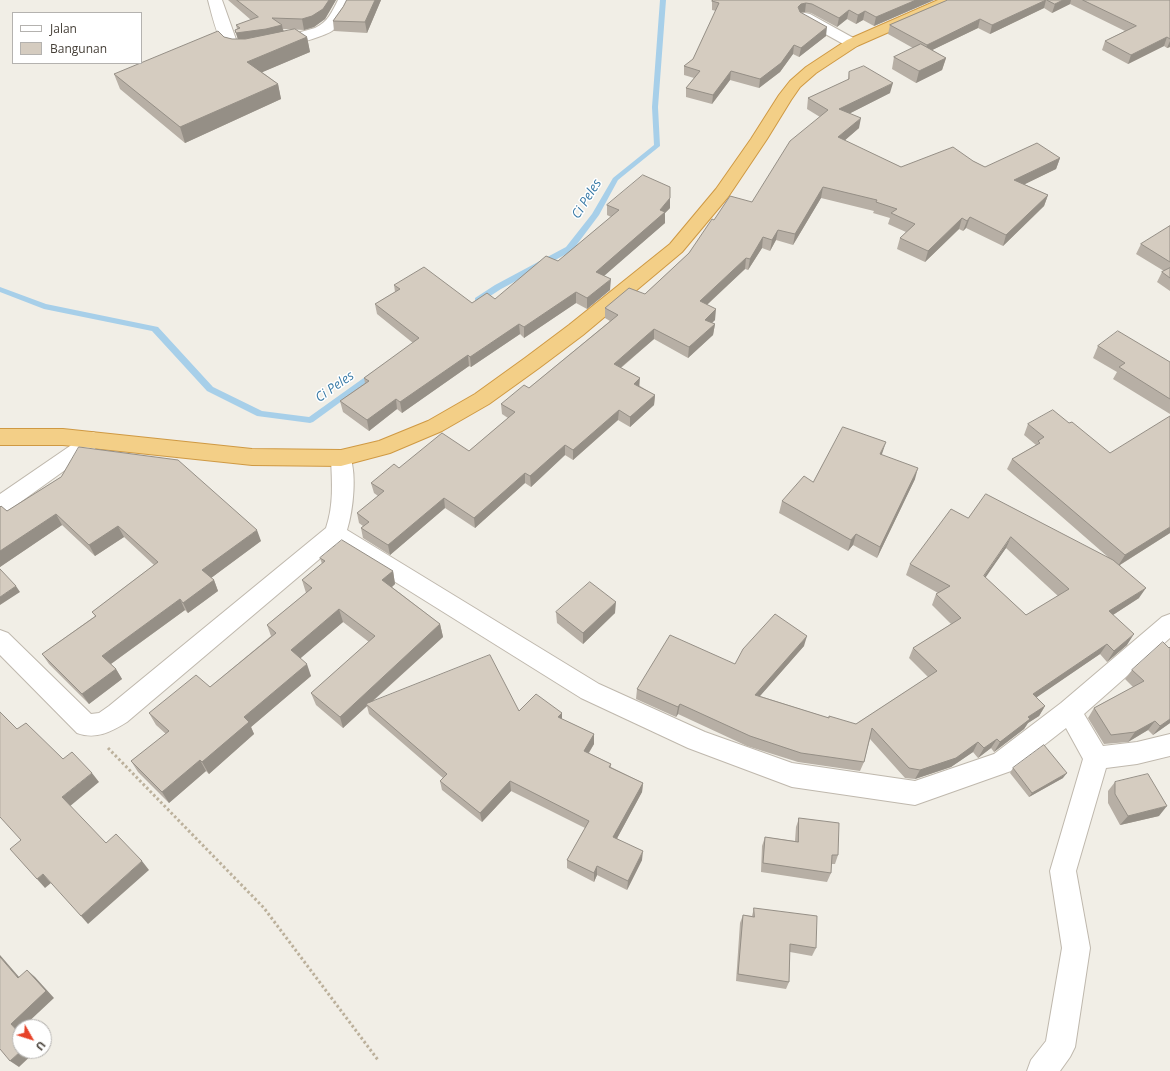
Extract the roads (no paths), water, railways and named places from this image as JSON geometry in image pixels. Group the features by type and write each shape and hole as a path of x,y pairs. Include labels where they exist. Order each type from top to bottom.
{"highway":[{"path":"0,436 63,437 252,457 340,458 383,448 407,439 435,426 482,399 576,330 676,248 707,212 749,154 794,84 811,70 852,43 950,0"}],"street":[{"path":"215,0 230,45 238,50 269,45 310,35 327,28 336,18 345,0"},
{"path":"805,17 852,43"},
{"path":"0,505 93,440"},
{"path":"0,640 86,725 103,724 118,714 335,533 341,517 344,497 340,458"},
{"path":"335,533 590,691 697,740 792,775 916,793 1002,763 1070,711 1170,624"},
{"path":"1042,1071 1060,1047 1076,948 1063,871 1096,758 1070,711"},
{"path":"1096,758 1137,753 1170,745"}],"waterway":[{"name":"Ci Peles","path":"478,300 498,287 569,249 595,215 615,179 657,146 655,107 663,0"},
{"name":"Ci Peles","path":"0,289 44,306 155,329 210,389 260,414 310,420 375,374"}]}
